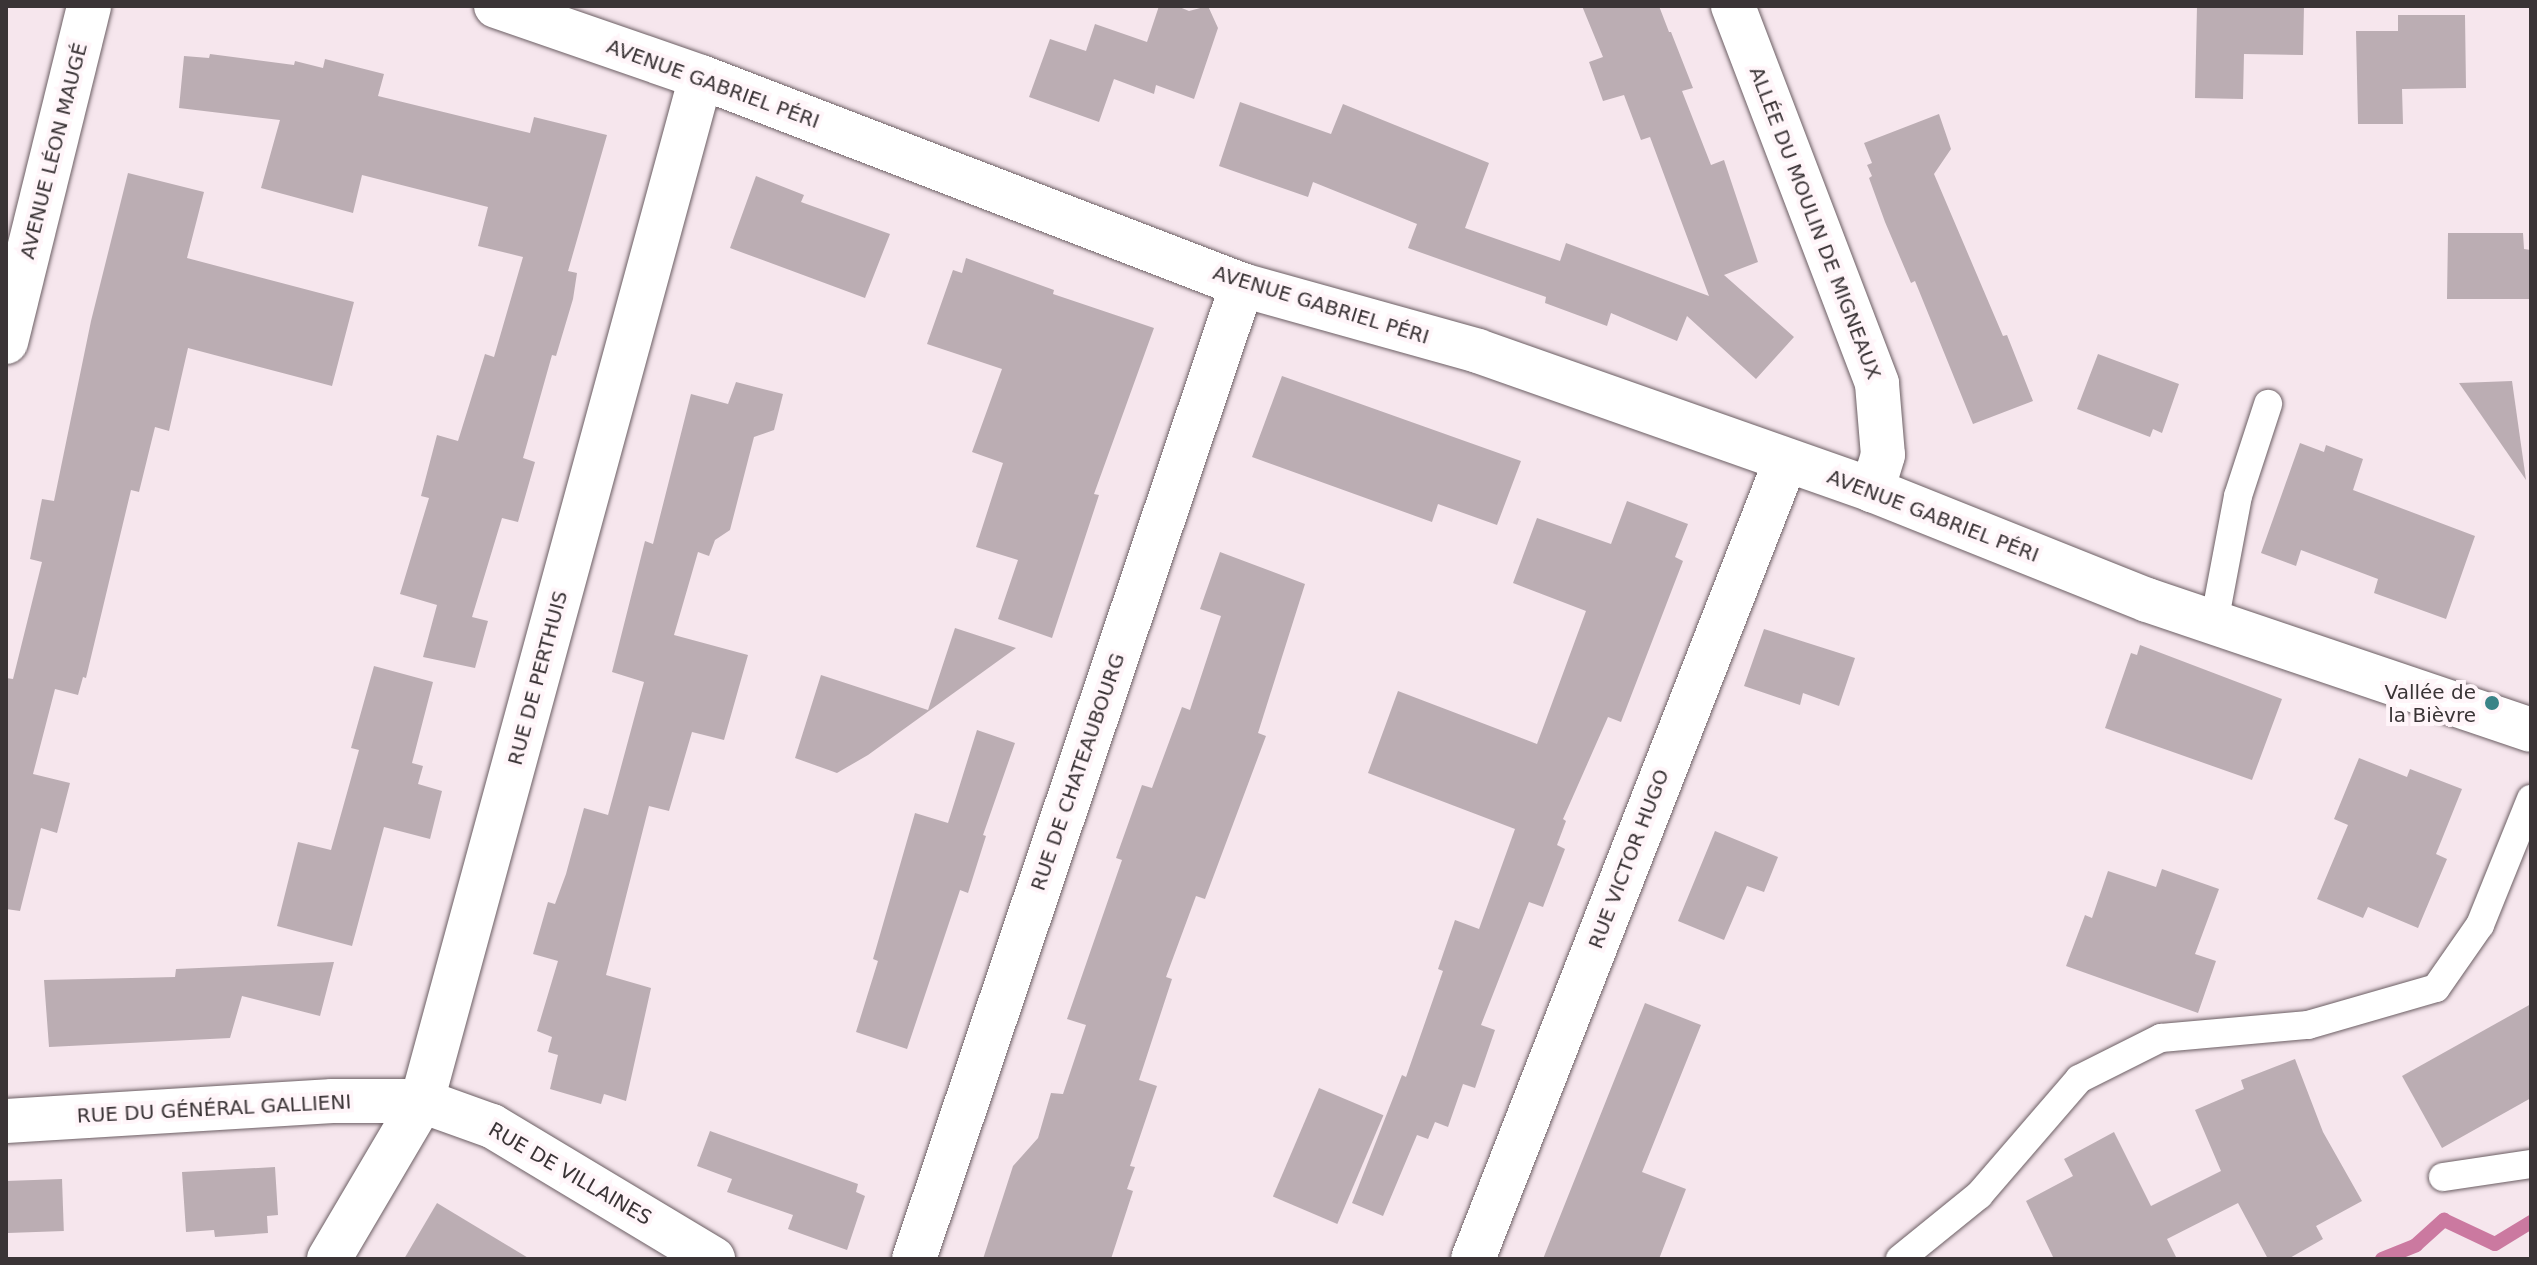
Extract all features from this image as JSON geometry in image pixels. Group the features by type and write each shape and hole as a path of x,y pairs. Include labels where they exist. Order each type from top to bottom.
{"street":[{"name":"AVENUE LÉON MAUGÉ","path":"6,342 89,6"},
{"name":"AVENUE GABRIEL PÉRI","path":"496,6 701,77 1242,285 1478,351 1872,490 2147,600 2531,730"},
{"name":"ALLÉE DU MOULIN DE MIGNEAUX","path":"1733,6 1877,384 1883,455 1872,490"},
{"name":"RUE DE PERTHUIS","path":"329,1259 422,1101 701,77"},
{"name":"RUE DE CHATEAUBOURG","path":"914,1259 1242,285"},
{"name":"RUE VICTOR HUGO","path":"1473,1259 1786,460"},
{"name":"RUE DU GÉNÉRAL GALLIENI","path":"6,1121 332,1101 422,1101"},
{"name":"RUE DE VILLAINES","path":"422,1101 492,1126 713,1259"}],"lane":[{"path":"2214,623 2238,496 2268,404"},
{"path":"1900,1259 1979,1195 2079,1079 2161,1038 2308,1025 2436,988 2480,925 2531,799"},
{"path":"2443,1177 2531,1164"}],"building":[{"path":"1159,6 1177,6 1189,11 1208,6 1218,28 1194,99 1156,85 1154,94 1114,79 1099,122 1029,97 1050,39 1086,51 1095,24 1147,42"},
{"path":"1582,6 1659,6 1693,88 1682,91 1711,165 1724,160 1758,262 1724,275 1794,337 1756,379 1687,316 1677,341 1611,313 1607,326 1545,303 1546,297 1408,248 1417,224 1313,182 1308,197 1219,166 1240,102 1331,134 1343,104 1489,163 1465,228 1560,261 1566,243 1709,296 1650,137 1641,140 1624,95 1603,101 1589,62 1603,57"},
{"path":"2197,6 2304,6 2303,55 2244,54 2243,99 2195,98"},
{"path":"2398,15 2465,15 2466,88 2402,89 2403,124 2358,124 2356,31 2398,31"},
{"path":"210,54 294,65 295,61 323,68 325,59 384,74 378,96 530,133 534,117 607,135 568,271 577,273 573,299 556,356 552,355 523,458 535,462 518,522 502,518 472,617 488,621 475,668 423,657 437,605 400,594 429,498 421,496 437,435 458,441 485,354 494,357 523,257 478,246 488,207 362,175 353,213 261,188 280,120 179,108 184,56 209,58"},
{"path":"1939,114 1951,149 1934,174 2003,336 2007,335 2033,401 1973,424 1915,281 1911,283 1885,222 1869,178 1872,176 1867,165 1872,163 1864,143"},
{"path":"128,173 204,192 187,258 354,302 332,386 188,348 169,431 155,427 139,492 131,490 86,678 83,677 78,695 55,689 33,774 70,783 57,833 41,828 20,911 6,909 6,678 13,679 42,562 30,559 42,499 54,501 91,321"},
{"path":"756,176 804,195 801,202 890,234 865,298 730,248"},
{"path":"2448,233 2523,233 2524,249 2531,250 2531,299 2447,299"},
{"path":"966,258 1054,290 1053,294 1154,328 1094,494 1099,495 1052,638 998,619 1018,560 976,547 1003,463 972,452 1002,369 927,344 953,270 962,273"},
{"path":"2098,354 2179,384 2162,433 2153,429 2150,437 2077,409"},
{"path":"1282,376 1521,461 1497,525 1438,504 1432,522 1252,457"},
{"path":"2512,381 2526,480 2459,383"},
{"path":"736,382 783,394 774,430 754,437 730,530 715,540 709,556 698,552 674,635 748,655 724,740 692,732 669,811 649,806 606,975 651,988 626,1101 604,1094 601,1104 550,1089 558,1055 548,1052 552,1037 537,1031 558,961 533,954 548,902 555,904 566,874 584,808 608,815 644,682 612,672 645,541 653,544 691,394 728,404"},
{"path":"2300,443 2324,452 2326,445 2363,459 2353,490 2475,536 2446,619 2374,593 2378,579 2301,550 2296,566 2261,553"},
{"path":"1627,501 1688,524 1675,557 1683,561 1621,722 1608,717 1563,819 1566,821 1557,845 1565,849 1543,907 1529,902 1481,1025 1495,1030 1475,1088 1463,1084 1448,1127 1435,1122 1428,1139 1417,1135 1383,1216 1352,1203 1402,1075 1406,1077 1443,971 1438,969 1455,920 1479,929 1515,829 1368,773 1398,691 1537,744 1586,611 1513,583 1537,518 1611,544"},
{"path":"1220,552 1305,584 1258,733 1266,736 1205,899 1196,896 1166,977 1172,979 1139,1080 1157,1086 1130,1166 1135,1167 1127,1189 1133,1191 1111,1259 983,1259 1013,1166 1038,1138 1051,1093 1063,1094 1086,1025 1067,1019 1122,860 1116,858 1142,785 1152,788 1182,707 1190,710 1221,616 1200,609"},
{"path":"955,628 1016,648 868,755 837,773 795,758 821,675 928,710"},
{"path":"1764,629 1855,658 1839,706 1803,693 1800,705 1744,686"},
{"path":"2140,645 2282,699 2252,780 2105,728 2131,653 2137,655"},
{"path":"374,666 433,682 412,763 423,766 418,784 442,791 430,839 384,827 352,946 277,926 298,842 331,850 359,750 351,748"},
{"path":"977,730 1015,743 983,835 986,836 968,893 960,890 907,1049 856,1032 878,961 873,959 915,813 948,823"},
{"path":"2359,758 2407,777 2410,769 2462,789 2436,854 2447,859 2418,928 2368,907 2363,918 2317,899 2348,825 2334,819"},
{"path":"1715,831 1778,857 1764,892 1747,886 1724,940 1678,921"},
{"path":"2162,869 2219,889 2195,954 2216,961 2198,1013 2066,966 2085,915 2092,918 2108,871 2156,887"},
{"path":"334,962 320,1016 242,996 230,1038 49,1047 44,980 175,977 176,969"},
{"path":"1645,1003 1701,1025 1642,1172 1686,1189 1659,1259 1543,1259"},
{"path":"2531,1004 2531,1098 2442,1148 2402,1076"},
{"path":"2295,1059 2323,1132 2362,1201 2316,1226 2323,1239 2288,1259 2268,1259 2238,1203 2167,1239 2177,1259 2054,1259 2026,1201 2073,1176 2064,1159 2114,1132 2151,1206 2221,1171 2195,1110 2244,1089 2241,1080"},
{"path":"1319,1088 1383,1115 1337,1224 1273,1197"},
{"path":"710,1131 858,1184 856,1192 865,1196 847,1250 788,1229 793,1215 727,1192 732,1179 697,1166"},
{"path":"275,1167 278,1215 267,1216 268,1233 215,1237 214,1230 186,1232 182,1172"},
{"path":"62,1179 64,1231 8,1233 6,1181"},
{"path":"437,1203 530,1259 404,1259"}],"waterway":[{"path":"2382,1259 2416,1245 2444,1220 2495,1244 2531,1222"}],"place":[{"name":"Vallée de la Bièvre","path":"2492,703"}]}
